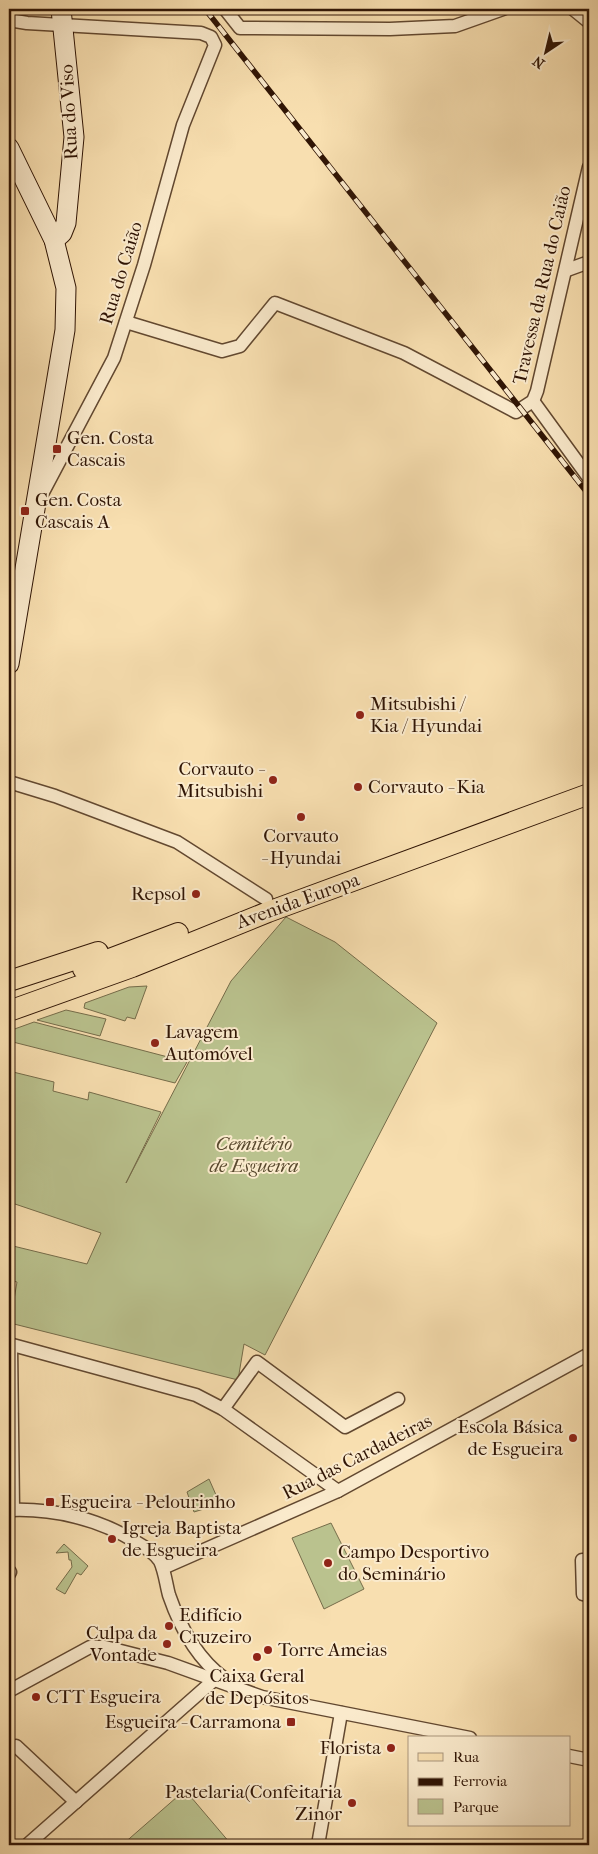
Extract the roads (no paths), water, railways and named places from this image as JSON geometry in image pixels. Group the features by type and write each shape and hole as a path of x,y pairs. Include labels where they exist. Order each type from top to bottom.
{"main road":[{"name":"Rua do Viso","path":"54,240 62,233 66,223 74,149 61,16"},
{"path":"9,148 54,240 66,288 65,330 13,613 9,664"},
{"name":"Avenida Europa","path":"9,1011 266,899 589,779"},
{"name":"Avenida Europa","path":"9,996 223,929 589,794"},
{"path":"9,981 96,952 126,960 110,986 9,1024"}],"street":[{"path":"225,9 240,28 390,29 455,26 503,9"},
{"path":"573,9 589,22"},
{"path":"9,20 27,23 61,16"},
{"name":"Rua do Caião","path":"33,510 114,358 144,265 182,125 215,45 211,37 202,33 61,16"},
{"name":"Travessa da Rua do Caião","path":"126,322 222,351 240,346 275,304 404,353 516,412 533,401 567,270 589,167"},
{"path":"567,270 589,262"},
{"path":"533,401 589,478"},
{"path":"9,782 54,796 177,842 266,899"},
{"path":"238,1689 211,1669 192,1646 170,1595 163,1568 159,1559 150,1551 115,1529 89,1519 11,1510 10,1344 196,1395 223,1409 338,1491"},
{"name":"Rua das Cardadeiras","path":"163,1568 338,1491 589,1354"},
{"path":"223,1409 257,1362 345,1427 398,1399"},
{"path":"589,1560 582,1560 582,1594 589,1595"},
{"path":"9,1691 90,1647 105,1647 185,1668 262,1697 460,1736"},
{"path":"185,1668 194,1663 200,1655"},
{"path":"27,1845 214,1680"},
{"path":"318,1845 341,1713"},
{"path":"9,1749 16,1746 76,1802"},
{"path":"570,1756 589,1760"}],"railway":[{"path":"205,9 589,495"}],"place":[{"name":"Gen. Costa Cascais","path":"57,449"},
{"name":"Gen. Costa Cascais A","path":"25,511"},
{"name":"Mitsubishi / Kia / Hyundai","path":"360,715"},
{"name":"Corvauto - Mitsubishi","path":"273,780"},
{"name":"Corvauto - Kia","path":"358,787"},
{"name":"Corvauto - Hyundai","path":"301,817"},
{"name":"Repsol","path":"196,894"},
{"name":"Lavagem Automóvel","path":"155,1043"},
{"name":"Escola Básica de Esgueira","path":"573,1438"},
{"name":"Esgueira - Pelourinho","path":"50,1502"},
{"name":"Igreja Baptista de Esgueira","path":"112,1539"},
{"name":"Campo Desportivo do Seminário","path":"328,1563"},
{"name":"Edifício Cruzeiro","path":"169,1626"},
{"name":"Culpa da Vontade","path":"167,1644"},
{"name":"Torre Ameias","path":"268,1650"},
{"name":"Caixa Geral de Depósitos","path":"257,1657"},
{"name":"CTT Esgueira","path":"36,1697"},
{"name":"Esgueira - Carramona","path":"291,1722"},
{"name":"Florista","path":"391,1748"},
{"name":"Pastelaria(Confeitaria Zinor","path":"352,1803"}],"park label":[{"name":"Cemitério de Esgueira","path":"254,1155"}]}
